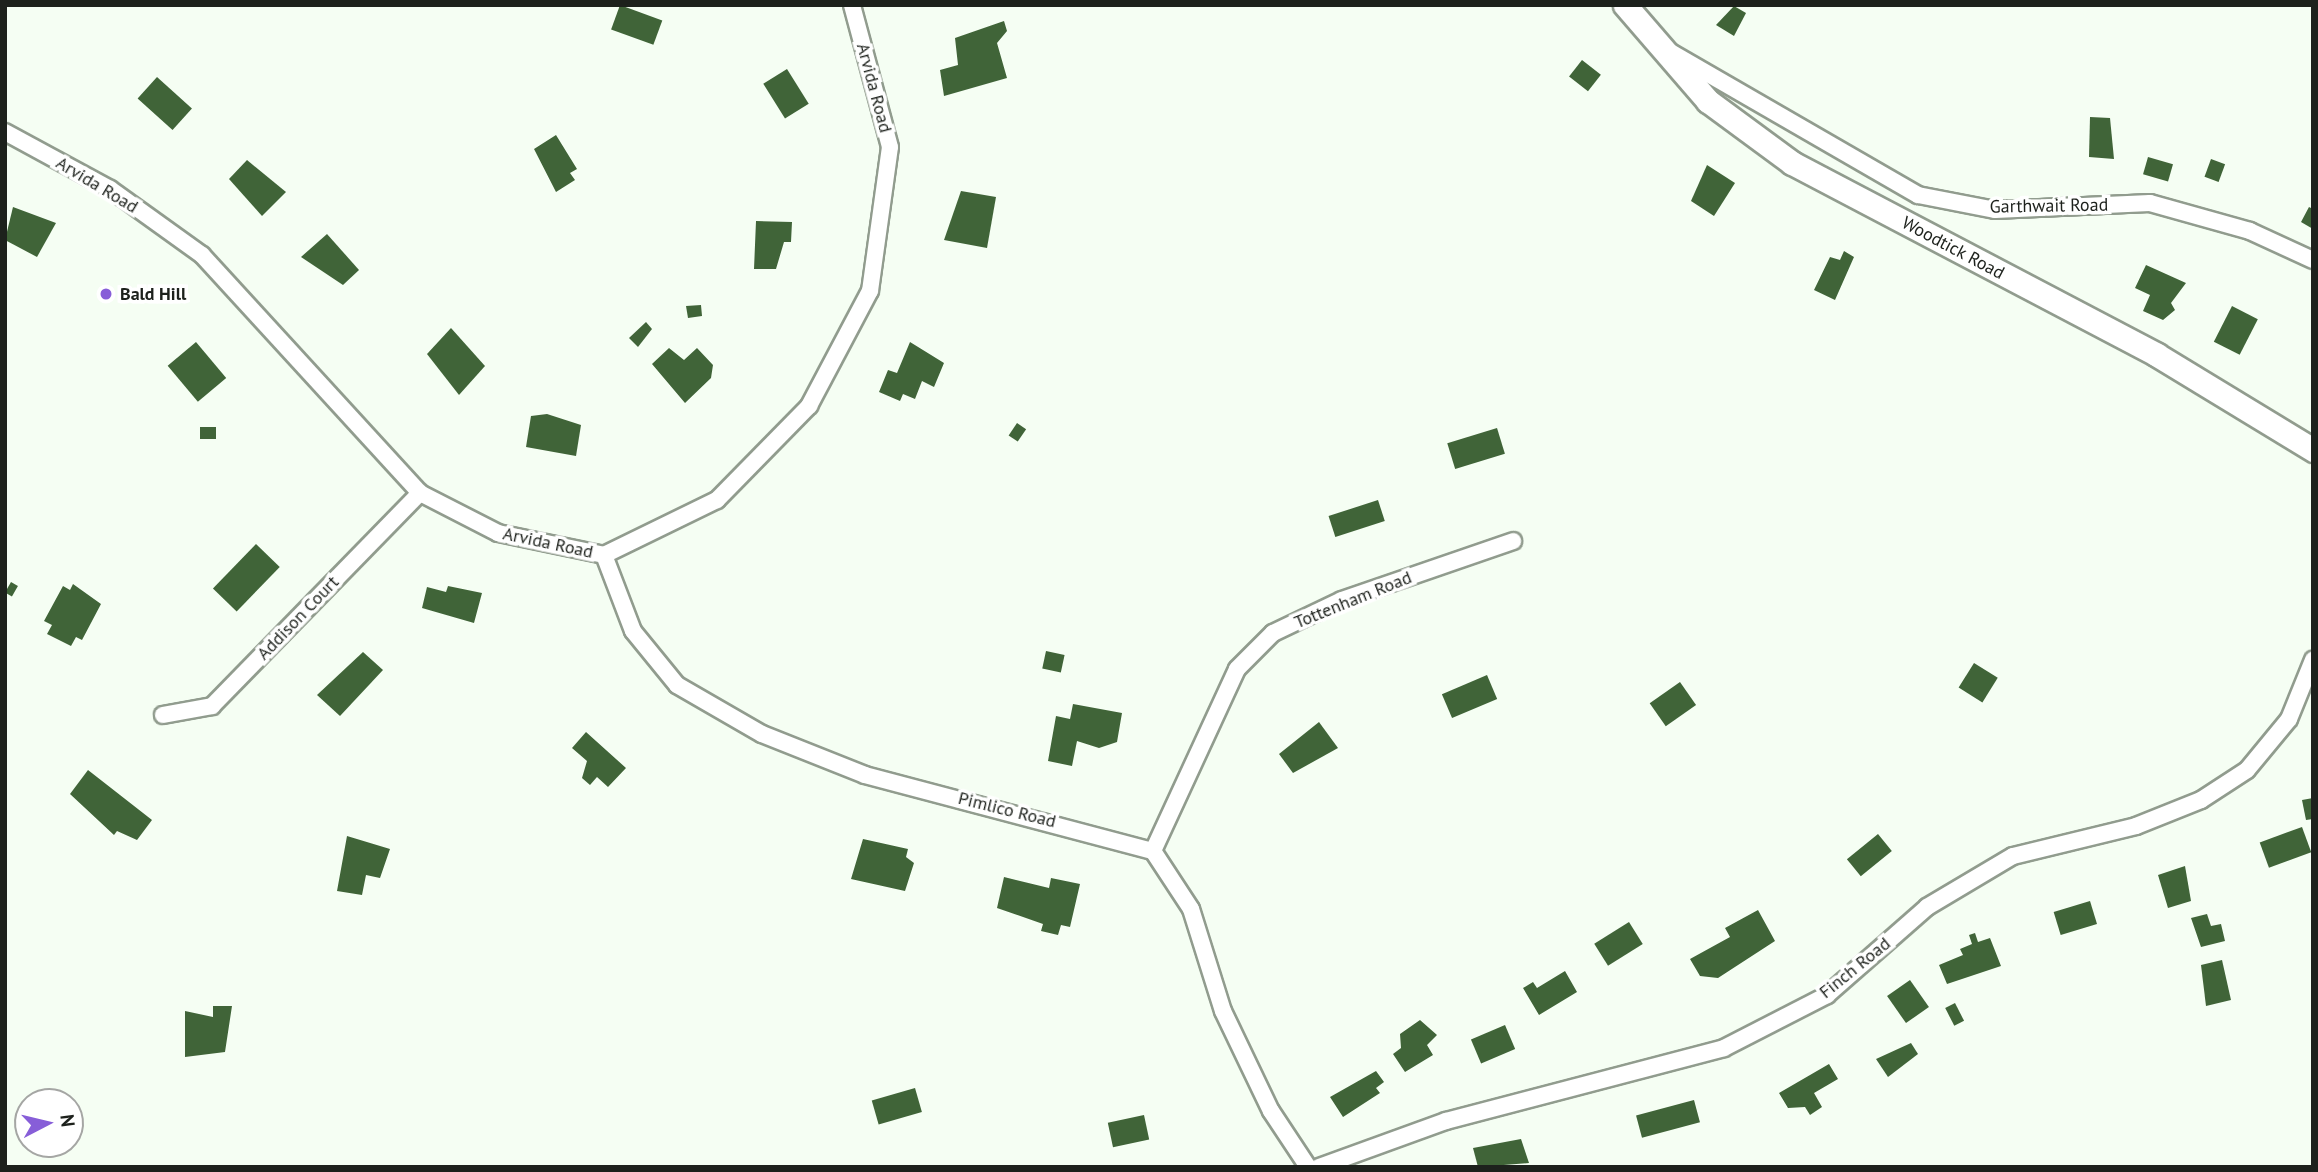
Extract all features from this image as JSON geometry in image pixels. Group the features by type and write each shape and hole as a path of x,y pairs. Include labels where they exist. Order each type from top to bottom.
{"main road":[{"name":"Woodtick Road","path":"1625,5 1649,39 1708,101 1792,163 2157,355 2313,450"}],"street":[{"name":"Arvida Road","path":"5,132 110,189 202,255 420,493 498,533 604,555 717,500 809,406 870,291 890,147 852,5"},
{"name":"Garthwait Road","path":"1649,39 1918,195 1995,210 2150,203 2250,231 2313,260"},
{"name":"Addison Court","path":"163,715 212,706 420,493"},
{"name":"Tottenham Road","path":"1153,851 1237,669 1273,633 1342,600 1513,541"},
{"name":"Pimlico Road","path":"604,555 633,631 677,685 762,734 865,775 1153,851"},
{"name":"Finch Road","path":"1319,1167 1446,1121 1724,1048 1827,995 1927,907 2013,856 2136,826 2201,800 2247,770 2289,719 2313,660"},
{"path":"1153,851 1191,909 1223,1012 1271,1111 1308,1167"}],"building":[{"path":"620,5 662,20 653,45 611,29"},
{"path":"1734,6 1746,13 1734,36 1716,25"},
{"path":"1004,21 1007,31 997,43 1007,78 944,96 940,70 958,65 955,38"},
{"path":"1582,60 1601,75 1588,91 1569,77"},
{"path":"787,69 809,104 785,119 763,84"},
{"path":"157,77 192,108 173,130 138,99"},
{"path":"2090,117 2110,118 2114,159 2089,157"},
{"path":"556,135 577,169 570,173 575,180 556,192 534,149"},
{"path":"2148,157 2173,164 2168,181 2143,174"},
{"path":"2211,159 2225,164 2219,182 2205,177"},
{"path":"247,160 286,192 262,216 229,179"},
{"path":"1707,165 1735,183 1714,216 1691,201"},
{"path":"961,191 996,197 987,248 944,240"},
{"path":"13,207 56,223 37,257 5,240"},
{"path":"2309,207 2313,209 2313,229 2301,222"},
{"path":"756,221 792,222 791,242 784,242 776,269 754,269"},
{"path":"327,234 359,270 343,285 301,257"},
{"path":"1844,251 1854,257 1835,300 1814,290 1830,257 1840,260"},
{"path":"2146,265 2186,283 2171,303 2175,310 2163,320 2143,311 2150,295 2135,288"},
{"path":"701,305 702,316 688,318 686,306"},
{"path":"2232,306 2258,319 2240,355 2214,342"},
{"path":"646,322 652,329 638,347 629,338"},
{"path":"451,328 485,366 459,395 427,354"},
{"path":"196,342 226,378 198,402 168,366"},
{"path":"910,342 944,363 934,387 922,381 915,399 903,394 900,401 879,392 888,370 897,373"},
{"path":"669,348 684,360 697,348 713,365 711,378 685,403 652,364"},
{"path":"547,414 581,425 576,456 526,447 531,416"},
{"path":"1017,423 1026,429 1018,442 1009,435"},
{"path":"200,427 216,427 216,439 200,439"},
{"path":"1497,428 1505,454 1455,469 1447,443"},
{"path":"1378,500 1385,521 1335,537 1329,516"},
{"path":"256,544 280,567 237,612 213,589"},
{"path":"11,582 18,586 12,596 5,592"},
{"path":"73,584 101,604 82,640 76,637 71,646 47,634 52,625 44,621 63,586 70,590"},
{"path":"448,586 482,593 474,623 422,608 427,587 446,592"},
{"path":"1046,651 1065,655 1061,673 1042,669"},
{"path":"363,652 383,670 340,716 317,695"},
{"path":"1974,663 1998,678 1982,702 1959,688"},
{"path":"1487,675 1497,699 1452,718 1442,694"},
{"path":"1680,682 1696,705 1666,726 1650,703"},
{"path":"1073,704 1122,713 1117,742 1099,748 1077,741 1072,766 1048,761 1056,716 1070,719"},
{"path":"1319,722 1338,748 1293,773 1279,754"},
{"path":"586,732 626,768 608,787 597,777 590,785 582,778 587,761 572,748"},
{"path":"88,770 152,820 137,840 117,831 114,835 70,794"},
{"path":"2313,798 2313,819 2306,820 2302,800"},
{"path":"2302,827 2311,852 2269,868 2260,842"},
{"path":"1878,834 1892,851 1861,876 1847,859"},
{"path":"347,836 390,849 380,878 366,875 362,895 337,891"},
{"path":"863,839 908,849 906,857 914,863 905,891 851,879"},
{"path":"2185,866 2191,901 2168,908 2158,875"},
{"path":"1004,877 1049,888 1051,878 1080,884 1070,927 1061,925 1058,935 1041,931 1043,924 997,908"},
{"path":"2090,901 2097,924 2061,935 2054,912"},
{"path":"1758,910 1775,941 1718,978 1700,976 1690,959 1730,937 1725,928"},
{"path":"2207,914 2211,926 2221,924 2225,941 2201,947 2191,918"},
{"path":"1629,922 1643,944 1608,966 1594,944"},
{"path":"1975,933 1978,942 1990,938 2001,966 1947,984 1939,965 1963,955 1960,949 1972,944 1969,935"},
{"path":"2222,960 2231,1000 2206,1006 2201,965"},
{"path":"1565,971 1577,992 1539,1015 1523,988 1533,982 1537,988"},
{"path":"1910,980 1929,1007 1906,1023 1887,996"},
{"path":"1955,1003 1964,1021 1954,1026 1945,1008"},
{"path":"213,1006 232,1006 225,1052 185,1057 185,1011 213,1017"},
{"path":"1420,1020 1437,1035 1427,1045 1433,1055 1405,1072 1393,1054 1401,1048 1400,1034"},
{"path":"1505,1025 1515,1049 1481,1063 1471,1039"},
{"path":"1911,1043 1918,1054 1888,1077 1876,1059"},
{"path":"1829,1064 1838,1079 1814,1093 1822,1107 1810,1115 1805,1107 1788,1108 1779,1093"},
{"path":"1376,1071 1384,1082 1376,1088 1380,1093 1343,1117 1330,1097"},
{"path":"915,1088 922,1112 879,1124 872,1100"},
{"path":"1694,1100 1700,1122 1642,1138 1636,1116"},
{"path":"1144,1115 1149,1139 1113,1147 1108,1123"},
{"path":"1521,1139 1529,1163 1478,1167 1473,1148"}],"place":[{"name":"Bald Hill","path":"106,294"}]}
